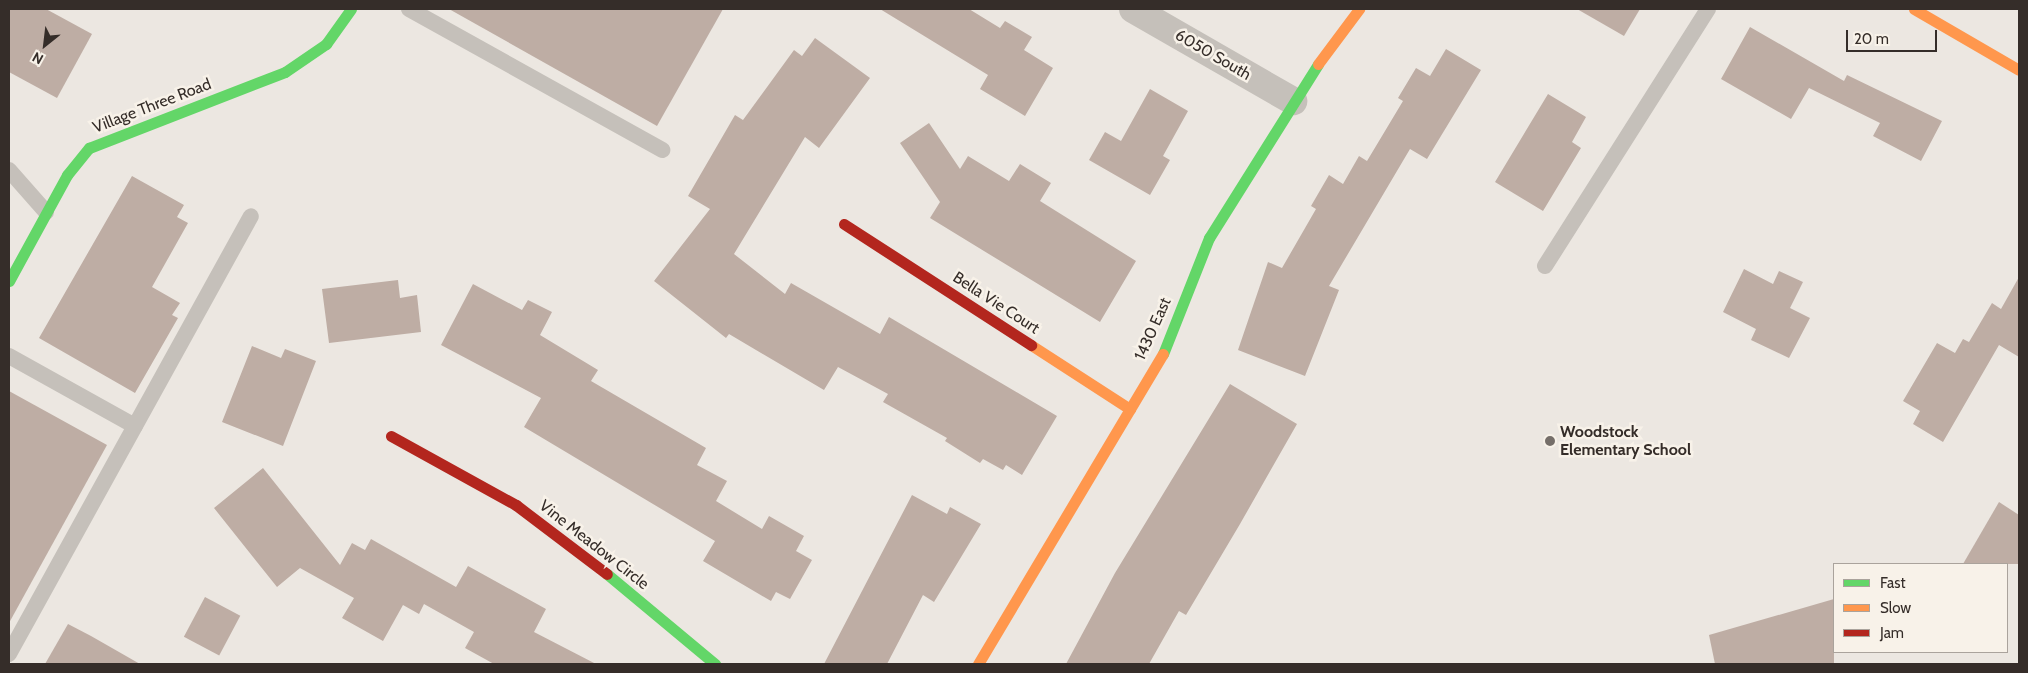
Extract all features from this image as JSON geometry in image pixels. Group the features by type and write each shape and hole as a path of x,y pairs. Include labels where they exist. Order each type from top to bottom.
{"street":[{"name":"Village Three Road","path":"9,281 73,165 89,148 285,72 326,44 351,9"},
{"name":"6050 South","path":"1132,9 1293,101"},
{"name":"1430 East","path":"978,664 1162,357 1209,238 1293,101 1359,9"},
{"path":"1914,9 2019,70"},
{"name":"Bella Vie Court","path":"844,224 1130,409"},
{"name":"Vine Meadow Circle","path":"391,436 516,505 570,543 715,664"}],"lane":[{"path":"409,9 662,150"},
{"path":"1545,266 1708,9"},
{"path":"9,170 46,212"},
{"path":"9,654 251,216"},
{"path":"9,356 135,426"}],"building":[{"path":"9,9 46,9 92,34 57,98 9,72"},
{"path":"449,9 723,9 657,126"},
{"path":"880,9 969,9 1000,28 1005,21 1032,37 1024,50 1053,68 1025,116 980,89 988,75"},
{"path":"1577,9 1640,9 1624,36"},
{"path":"1750,27 1844,81 1847,75 1942,121 1921,161 1873,136 1880,123 1809,88 1791,119 1721,79"},
{"path":"815,38 870,78 819,148 805,137 734,254 785,294 791,283 880,334 889,317 1057,416 1022,475 1006,465 1003,470 983,459 980,463 945,441 947,438 883,402 888,394 838,367 824,390 729,334 726,338 654,281 710,209 688,196 735,115 743,120 794,50 802,56"},
{"path":"1446,49 1481,70 1427,159 1410,149 1329,286 1339,290 1305,376 1238,350 1268,262 1282,268 1316,209 1311,206 1329,175 1343,184 1359,156 1367,161 1403,101 1398,98 1416,68 1430,76"},
{"path":"1150,89 1188,111 1163,156 1170,160 1150,195 1089,160 1105,132 1121,141"},
{"path":"1548,94 1586,117 1572,142 1581,148 1543,211 1495,182"},
{"path":"929,123 960,169 968,156 1009,181 1020,164 1051,183 1040,201 1136,261 1100,322 930,218 940,202 900,143"},
{"path":"132,176 184,205 177,217 188,223 152,287 180,303 172,315 178,318 135,393 39,338"},
{"path":"1744,269 1773,284 1779,271 1803,282 1790,308 1810,318 1789,358 1751,340 1756,329 1723,312"},
{"path":"2019,277 2019,357 1999,345 1943,442 1913,424 1920,411 1903,401 1937,343 1955,353 1963,339 1969,342 1992,303 2001,309"},
{"path":"398,280 400,298 417,295 421,332 329,343 322,289"},
{"path":"473,284 522,310 528,300 552,312 540,335 598,370 591,381 706,448 697,465 727,481 716,501 762,529 769,516 804,536 796,551 812,560 790,599 776,592 771,601 703,561 715,541 524,427 541,398 441,345"},
{"path":"252,346 281,358 285,349 316,361 283,446 222,422"},
{"path":"1230,384 1297,424 1240,524 1186,615 1179,611 1149,664 1066,664 1115,573"},
{"path":"9,391 107,445 9,623"},
{"path":"263,468 340,565 352,543 365,550 371,539 456,587 468,566 546,609 534,632 596,664 494,664 465,648 474,632 424,604 419,614 403,605 383,641 342,618 354,598 300,568 277,587 214,508"},
{"path":"912,495 947,514 950,507 981,524 934,602 923,595 887,664 824,664"},
{"path":"1999,502 2019,515 2019,564 1964,563"},
{"path":"205,597 240,616 219,656 184,637"},
{"path":"1833,599 1834,664 1715,664 1709,635"},
{"path":"68,624 91,636 140,664 45,664"}],"traffic: fast":[{"path":"9,281 67,175 89,148 285,72 326,44 351,9"},
{"path":"1163,354 1209,238 1318,64"},
{"path":"607,574 715,664"}],"traffic: slow":[{"path":"1318,64 1359,9"},
{"path":"1914,9 2019,70"},
{"path":"1031,345 1130,409"},
{"path":"978,664 1163,354"}],"traffic: jam":[{"path":"844,224 1031,345"},
{"path":"391,436 516,505 607,574"}],"place":[{"name":"Woodstock Elementary School","path":"1550,441"}]}
